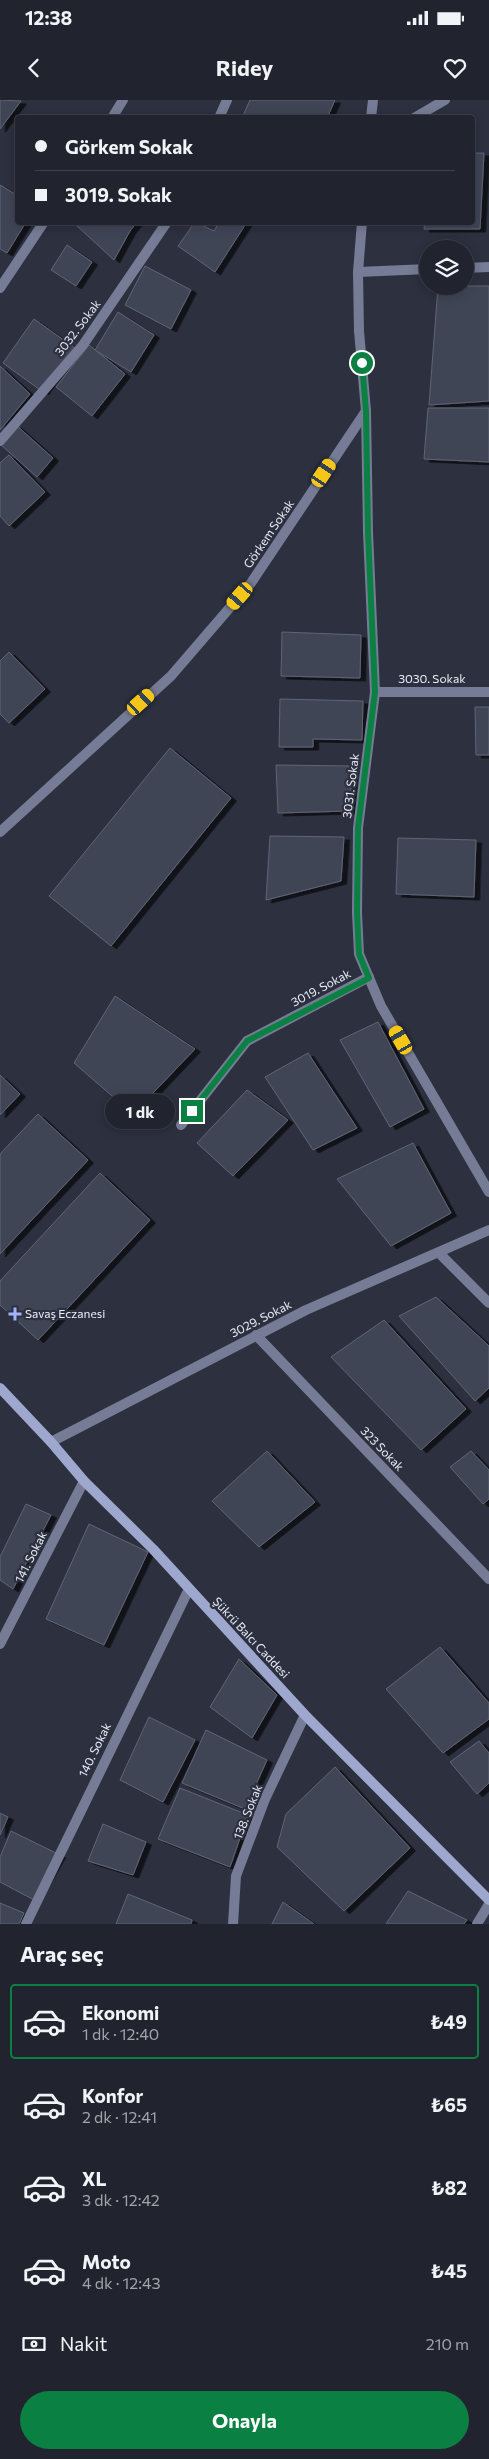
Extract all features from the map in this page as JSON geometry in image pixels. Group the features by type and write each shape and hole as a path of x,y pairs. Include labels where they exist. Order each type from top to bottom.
{"street":[{"path":"114,115 123,100"},
{"path":"220,115 227,100"},
{"path":"371,115 373,100"},
{"path":"419,115 445,100"},
{"path":"0,288 42,225"},
{"name":"3032. Sokak","path":"0,441 83,345 165,225"},
{"path":"362,225 358,272 359,330 366,411"},
{"path":"474,268 489,267"},
{"path":"358,272 419,269"},
{"name":"3031. Sokak","path":"366,411 368,532 375,692 358,828 357,913 359,954 381,1006 489,1192"},
{"name":"Görkem Sokak","path":"0,832 177,669 251,582 366,411"},
{"name":"3030. Sokak","path":"375,692 489,692"},
{"name":"3019. Sokak","path":"181,1125 247,1041 369,978"},
{"name":"3029. Sokak","path":"51,1442 306,1310 489,1230"},
{"path":"439,1252 489,1303"},
{"name":"323 Sokak","path":"256,1335 489,1579"},
{"name":"Şükrü Balcı Caddesi","path":"0,1388 51,1442 84,1481 154,1549 305,1715 489,1900"},
{"name":"141. Sokak","path":"0,1644 84,1481"},
{"name":"140. Sokak","path":"26,1924 189,1589"},
{"name":"138. Sokak","path":"232,1924 236,1876 265,1800 305,1715"},
{"path":"477,1924 489,1904"}],"building":[{"path":"0,100 21,101 0,129"},
{"path":"250,100 335,100 328,115 243,115"},
{"path":"475,153 484,153 480,229 424,229 425,225 475,225"},
{"path":"0,185 15,194 15,225 24,225 7,253 0,249"},
{"path":"76,225 135,225 114,260"},
{"path":"193,225 201,225 214,231 217,225 245,225 215,272 178,246"},
{"path":"67,245 92,262 76,286 51,270"},
{"path":"145,266 191,290 171,329 125,305"},
{"path":"474,286 489,286 489,401 429,405 437,295 474,295"},
{"path":"118,312 154,335 131,372 95,350"},
{"path":"34,319 75,348 43,392 3,363"},
{"path":"89,345 125,374 92,416 56,387"},
{"path":"0,366 30,394 0,430"},
{"path":"428,408 489,408 489,462 424,459"},
{"path":"16,425 53,458 37,477 0,444"},
{"path":"9,455 45,492 9,526 0,516 0,463"},
{"path":"282,632 361,635 360,678 281,676"},
{"path":"9,652 45,689 9,723 0,714 0,661"},
{"path":"280,699 363,701 362,740 313,739 313,747 279,747"},
{"path":"475,707 489,707 489,755 476,755"},
{"path":"170,748 231,798 111,946 49,896"},
{"path":"276,765 352,766 350,811 278,813"},
{"path":"270,836 344,837 341,881 266,900"},
{"path":"398,838 476,840 474,897 396,894"},
{"path":"115,996 195,1049 133,1114 74,1063"},
{"path":"378,1022 424,1109 390,1127 340,1040"},
{"path":"308,1053 357,1128 313,1150 265,1077"},
{"path":"0,1075 20,1094 0,1115"},
{"path":"247,1090 288,1120 233,1176 197,1143"},
{"path":"38,1114 88,1160 0,1254 0,1154"},
{"path":"413,1143 451,1213 391,1246 337,1179"},
{"path":"100,1173 150,1220 38,1340 0,1305 0,1281"},
{"path":"436,1297 489,1346 489,1388 475,1401 399,1316"},
{"path":"384,1320 466,1409 421,1450 331,1357"},
{"path":"267,1451 315,1502 259,1547 212,1501"},
{"path":"471,1451 489,1470 489,1499 483,1504 450,1467"},
{"path":"26,1504 51,1515 13,1589 0,1580 0,1557"},
{"path":"89,1524 148,1552 104,1645 46,1619"},
{"path":"440,1647 489,1703 489,1719 443,1753 386,1689"},
{"path":"239,1659 277,1695 252,1738 210,1707"},
{"path":"149,1717 195,1740 163,1802 120,1780"},
{"path":"206,1730 267,1760 245,1809 182,1783"},
{"path":"479,1741 489,1753 489,1783 477,1794 450,1762"},
{"path":"335,1767 410,1848 344,1911 277,1847 286,1814"},
{"path":"180,1788 248,1815 230,1867 158,1839"},
{"path":"0,1813 8,1817 0,1835"},
{"path":"103,1824 146,1842 133,1875 88,1861"},
{"path":"11,1831 60,1855 34,1900 0,1882 0,1857"},
{"path":"408,1891 467,1920 464,1924 386,1924"},
{"path":"128,1894 192,1920 191,1924 116,1924"},
{"path":"283,1902 314,1924 272,1924"},
{"path":"0,1903 24,1913 19,1924 0,1924"}],"place":[{"name":"Savaş Eczanesi","path":"15,1314"}],"route":[{"path":"192,1111 247,1041 369,978 359,954 357,913 358,828 375,692 368,532 366,411 362,363"}]}
